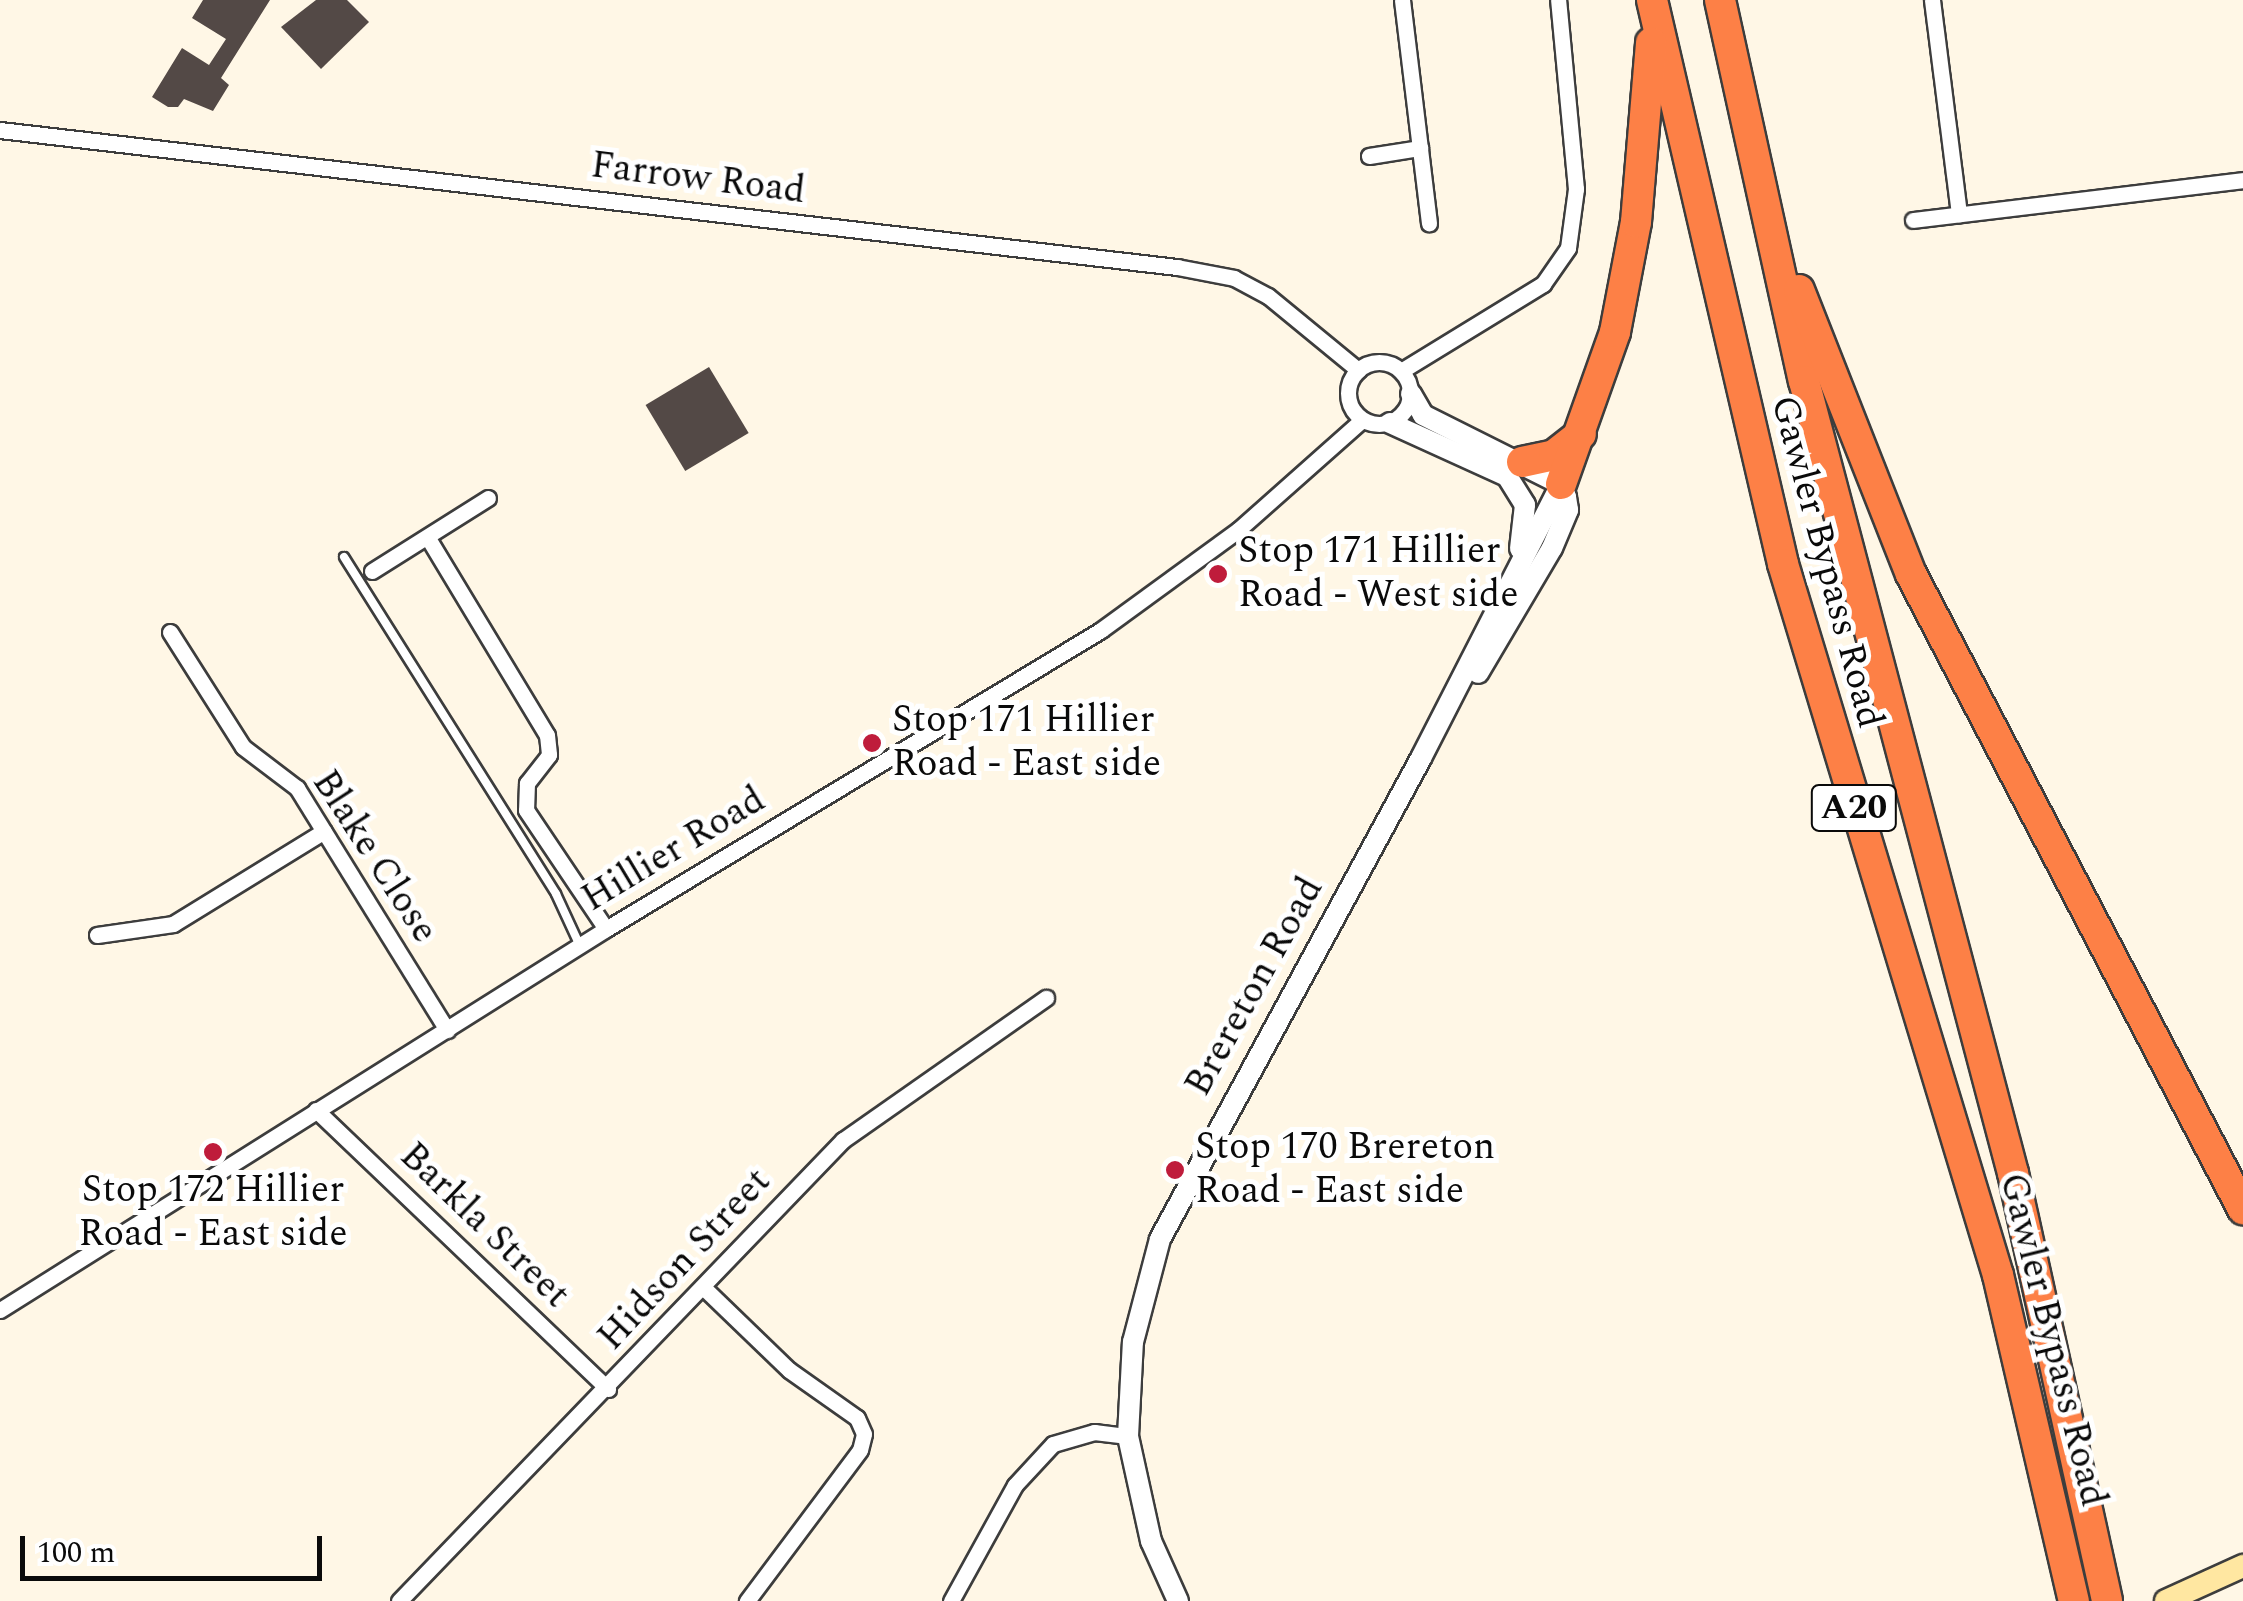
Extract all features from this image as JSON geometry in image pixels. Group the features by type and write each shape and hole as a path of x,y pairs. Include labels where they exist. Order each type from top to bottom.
{"highway":[{"name":"Gawler Bypass Road","path":"1720,0 1804,381 2009,1156 2106,1596"},
{"name":"Gawler Bypass Road","path":"1652,5 1778,546 1998,1276 2074,1601"},
{"path":"1561,484 1582,434 1615,332 1636,222 1652,5"},
{"path":"1762,194 1911,574 2243,1209"},
{"path":"1522,462 1554,455 1582,434"}],"main road":[{"path":"2166,1601 2243,1566"}],"street":[{"path":"1402,0 1429,223"},
{"path":"1402,371 1542,284 1568,248 1576,189 1558,0"},
{"path":"1932,0 1960,214"},
{"name":"Farrow Road","path":"0,130 1177,267 1234,278 1268,296 1358,370"},
{"path":"1369,156 1420,148"},
{"path":"1913,220 2243,180"},
{"path":"1411,394 1405,412 1390,423 1362,420 1348,395 1358,370 1385,362 1402,371 1423,415 1561,484"},
{"name":"Hillier Road","path":"0,1310 606,929 1101,630 1238,530 1362,420"},
{"name":"Brereton Road","path":"1390,423 1516,485 1526,519 1508,590"},
{"name":"Brereton Road","path":"1178,1601 1151,1541 1128,1436 1134,1342 1160,1239 1421,758 1561,484"},
{"name":"Brereton Road","path":"1421,758 1552,548 1568,510 1561,484"},
{"path":"372,571 488,498"},
{"path":"428,538 546,735 549,755 527,783 526,810 606,929"},
{"name":"Blake Close","path":"170,632 244,748 297,788 447,1030"},
{"path":"98,935 173,924 324,831"},
{"name":"Hidson Street","path":"399,1601 608,1389 843,1140 1046,998"},
{"name":"Barkla Street","path":"316,1110 608,1389"},
{"path":"704,1288 790,1370 857,1418 864,1434 860,1450 747,1601"},
{"path":"950,1601 1015,1485 1053,1444 1094,1432 1128,1436"}],"lane":[{"path":"344,557 556,894 580,946"}],"building":[{"path":"203,0 270,0 221,78 229,85 213,111 184,99 178,107 168,107 152,97 182,48 209,65 226,39 192,18"},
{"path":"316,0 347,0 369,22 321,69 281,27"},
{"path":"709,367 749,433 685,471 646,405"}],"place":[{"name":"Stop 171 Hillier Road - West side","path":"1218,574"},
{"name":"Stop 171 Hillier Road - East side","path":"872,743"},
{"name":"Stop 172 Hillier Road - East side","path":"213,1152"},
{"name":"Stop 170 Brereton Road - East side","path":"1175,1170"}]}
